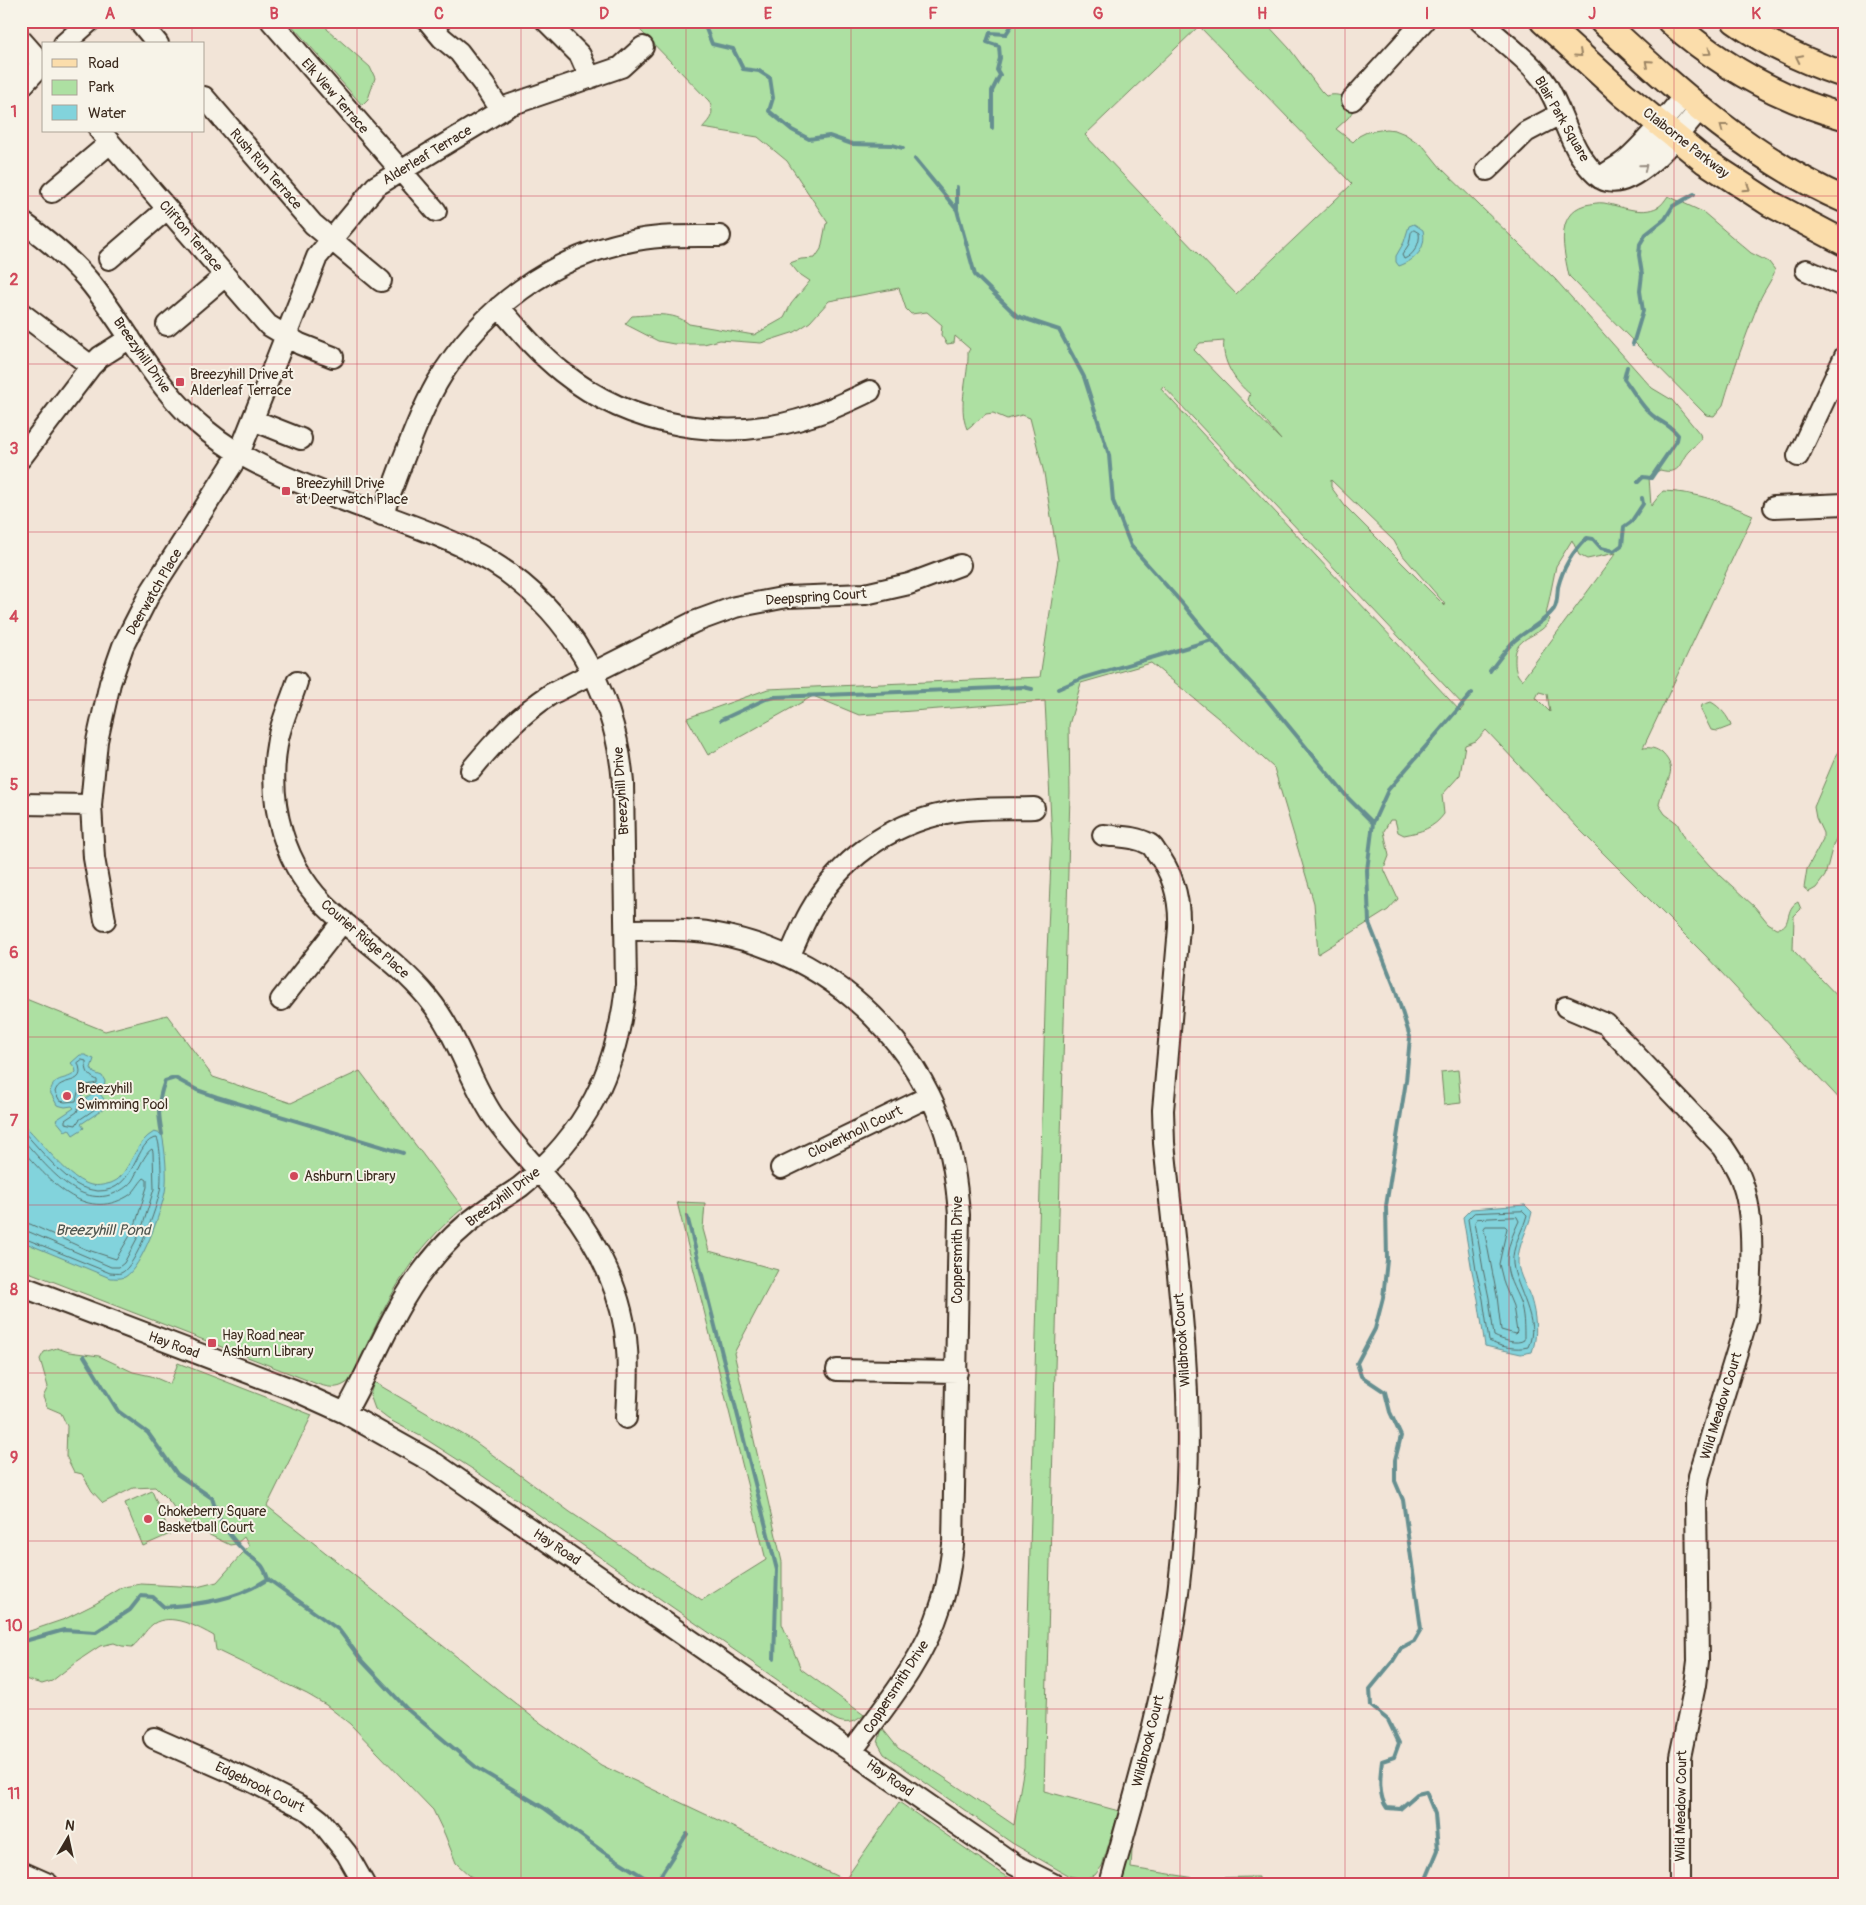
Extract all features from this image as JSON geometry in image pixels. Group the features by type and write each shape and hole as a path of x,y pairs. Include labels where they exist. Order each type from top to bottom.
{"main road":[{"name":"Claiborne Parkway","path":"1543,21 1623,94 1705,161 1771,204 1845,243"},
{"path":"1602,21 1692,103 1726,129 1774,162 1824,191 1845,200"},
{"path":"1670,21 1720,61 1813,108 1845,116"},
{"path":"1735,21 1768,42 1814,65 1845,75"}],"street":[{"path":"66,42 90,21"},
{"path":"139,21 156,42"},
{"name":"Elk View Terrace","path":"271,21 436,211"},
{"path":"428,21 442,38 459,52 500,110"},
{"path":"546,21 580,55 590,78"},
{"path":"1352,100 1424,21"},
{"name":"Blair Park Square","path":"1480,21 1531,67 1545,83 1580,155 1600,178 1668,131 1692,103"},
{"path":"21,40 42,63"},
{"name":"Alderleaf Terrace","path":"239,454 315,262 331,239 376,186 500,110 621,67 643,47"},
{"path":"21,87 42,65"},
{"name":"Rush Run Terrace","path":"205,98 313,224 381,281"},
{"path":"1488,170 1526,132 1560,114"},
{"path":"52,192 105,137"},
{"name":"Clifton Terrace","path":"105,137 268,325 300,344 333,358"},
{"path":"110,259 167,209"},
{"name":"Breezyhill Drive","path":"21,221 72,262 89,281 152,371 186,412 207,431 239,454 292,480 466,549 513,577 538,597 578,645 594,672 611,716 622,763 626,986 623,1016 606,1076 594,1102 576,1129 539,1172 465,1225 444,1245 425,1268 402,1304 344,1413"},
{"path":"382,515 437,383 465,342 498,307 525,286 549,272 577,258 605,248 637,240 663,237 720,236"},
{"path":"1806,270 1845,287"},
{"path":"167,325 225,276"},
{"path":"498,307 538,351 577,383 607,401 635,413 661,421 699,428 723,429 781,424 810,417 870,391"},
{"path":"21,313 91,366"},
{"path":"21,458 91,366 100,357 130,338"},
{"path":"1798,456 1845,356"},
{"path":"253,420 301,439"},
{"name":"Deerwatch Place","path":"105,920 94,858 91,805 100,722 110,683 123,646 150,593 239,454"},
{"path":"1774,507 1845,504"},
{"name":"Deepspring Court","path":"471,770 502,734 525,712 551,694 694,622 735,607 787,597 865,594 902,586 960,565"},
{"name":"Courier Ridge Place","path":"297,682 278,738 274,782 277,813 286,846 302,878 320,901 398,966 429,1000 454,1037 477,1088 492,1114 583,1226 599,1253 612,1283 621,1312 628,1350 626,1418"},
{"path":"21,804 91,805"},
{"path":"789,957 810,912 826,888 843,868 867,846 902,827 947,812 972,809 1034,808"},
{"name":"Wildbrook Court","path":"1103,835 1132,838 1150,844 1161,858 1171,876 1178,904 1179,928 1164,1118 1164,1143 1185,1355 1188,1419 1183,1545 1168,1656 1155,1719 1110,1884"},
{"path":"281,1000 343,921"},
{"name":"Coppersmith Drive","path":"626,930 675,929 712,933 751,942 789,957 838,985 860,1003 894,1038 909,1059 930,1096 943,1127 952,1157 957,1185 959,1216 953,1545 949,1575 942,1604 931,1633 917,1660 852,1751"},
{"name":"Wild Meadow Court","path":"1566,1006 1606,1024 1716,1140 1735,1166 1744,1185 1748,1204 1750,1224 1750,1296 1747,1319 1699,1476 1696,1499 1698,1661 1680,1757 1680,1884"},
{"name":"Cloverknoll Court","path":"781,1168 930,1096"},
{"name":"Hay Road","path":"21,1286 294,1390 344,1413 436,1464 998,1853 1053,1884"},
{"path":"837,1370 957,1372"},
{"name":"Edgebrook Court","path":"154,1738 257,1784 306,1809 320,1820 347,1854 364,1884"},
{"path":"21,1872 48,1884"}],"green space":[{"path":"288,21 327,21 327,29 370,67 375,78 368,99 362,105"},
{"path":"640,21 908,21 919,28 920,21 1264,21 1289,48 1326,96 1339,95 1349,101 1355,108 1348,118 1336,129 1353,142 1367,132 1387,129 1395,130 1405,134 1424,147 1441,168 1555,279 1652,388 1672,400 1700,434 1700,440 1686,454 1676,469 1673,471 1660,470 1649,477 1651,506 1663,491 1687,493 1731,506 1753,515 1643,748 1657,750 1668,760 1670,766 1669,778 1659,805 1665,814 1677,823 1685,838 1710,866 1755,907 1768,923 1776,928 1786,924 1790,910 1798,902 1801,909 1794,916 1793,950 1845,1004 1845,1105 1706,956 1578,828 1486,730 1476,741 1465,745 1460,775 1442,795 1444,814 1436,823 1427,829 1404,835 1398,832 1395,820 1390,820 1384,831 1389,856 1384,869 1398,899 1388,910 1318,954 1314,903 1274,768 1229,727 1151,663 1081,683 1069,725 1070,793 1044,1791 1119,1811 1102,1866 1095,1875 1084,1879 1069,1876 1012,1843 884,1754 878,1743 882,1728 898,1748 1014,1825 1024,1767 1046,974 1052,840 1045,701 859,715 813,696 708,755 687,718 768,689 1040,677 1058,560 1044,473 1030,418 1022,415 1007,419 993,413 986,414 967,429 964,420 963,401 968,352 970,349 955,336 954,343 947,344 941,335 942,325 927,312 911,314 906,309 899,288 829,301 810,322 795,332 761,343 720,340 704,344 674,344 658,341 625,324 632,316 669,315 689,324 754,335 784,318 791,304 810,281 798,273 790,263 801,259 815,258 821,249 826,224 828,223 787,161 758,137 702,128 712,113 709,101 640,30 644,26","holes":["1199,26 1352,184 1236,294 1085,135","1224,341 1225,356 1234,377 1250,394 1248,400 1281,440 1194,350 1200,343","1163,386 1464,706 1460,711 1161,389","1331,480 1394,541 1400,552 1445,606 1345,506 1331,487","1572,540 1579,555 1587,559 1616,553 1522,680 1516,670 1516,650 1519,644 1546,625 1550,619 1546,615 1556,566","1539,692 1547,694 1550,712 1536,698"]},
{"path":"1668,196 1703,212 1751,253 1769,262 1775,270 1754,314 1723,405 1714,416 1706,415 1569,276 1564,235 1565,225 1575,210 1585,205 1602,203 1631,210 1645,211 1659,206"},
{"path":"1711,702 1723,712 1731,726 1718,731 1711,730 1701,710 1702,705"},
{"path":"1845,742 1845,820 1833,845 1825,876 1816,888 1809,892 1804,888 1807,869 1823,839 1823,833 1816,818 1814,807 1835,758"},
{"path":"21,990 26,999 105,1031 167,1015 213,1077 291,1103 360,1071 463,1208 434,1236 406,1272 385,1307 350,1380 338,1387 317,1384 21,1269"},
{"path":"1458,1070 1461,1103 1444,1105 1441,1072"},
{"path":"677,1202 705,1203 703,1229 709,1251 778,1270 734,1353 782,1562 782,1624 801,1669 864,1715 857,1720 842,1722 834,1719 474,1470 424,1438 388,1419 375,1409 370,1395 374,1382 474,1441 570,1512 702,1600 766,1560"},
{"path":"57,1348 69,1352 99,1356 133,1372 151,1376 170,1384 178,1363 312,1415 267,1506 535,1719 601,1765 845,1880 899,1802 1002,1874 1022,1884 486,1884 470,1876 456,1863 433,1810 350,1724 326,1705 307,1694 216,1650 214,1636 192,1625 176,1620 160,1621 153,1624 132,1647 114,1643 100,1646 52,1681 42,1684 21,1678 21,1634 65,1619 123,1587 141,1584 197,1587 217,1582 249,1546 244,1537 236,1544 230,1545 185,1523 170,1502 155,1487 133,1488 103,1503 92,1491 82,1474 74,1472 66,1456 67,1426 61,1413 47,1407 43,1397 48,1387 40,1359 44,1352"},
{"name":"Chokeberry Square Basketball Court","path":"152,1491 170,1534 143,1546 125,1503"},
{"path":"1134,1815 1131,1868 1195,1878 1258,1877 1258,1884 1126,1884 1118,1870"}],"water":[{"path":"1414,224 1423,230 1422,248 1415,257 1399,266 1396,262 1396,256 1404,242 1409,226"},
{"name":"Breezyhill Swimming Pool","path":"80,1055 94,1059 91,1068 94,1073 102,1076 105,1081 104,1087 99,1089 85,1089 83,1099 98,1091 106,1102 103,1105 105,1108 81,1124 84,1128 73,1135 69,1129 65,1131 56,1120 74,1108 72,1106 57,1105 50,1092 52,1086 58,1080 76,1072 71,1063"},
{"name":"Breezyhill Pond","path":"21,1122 70,1173 79,1180 94,1185 108,1184 117,1180 143,1141 154,1132 162,1134 166,1171 163,1201 144,1251 138,1262 125,1277 110,1278 21,1241"},
{"path":"1525,1205 1532,1212 1519,1250 1518,1263 1533,1306 1536,1333 1532,1352 1521,1354 1485,1346 1463,1217 1471,1209"}],"waterway":[{"path":"703,21 712,44 733,49 743,69 759,71 770,78 773,98 769,111 792,130 809,139 829,136 852,144 892,145 903,148"},
{"path":"992,128 992,91 1000,75 997,70 1000,58 999,46 987,42 990,33 1006,34 1012,25 1008,21"},
{"path":"915,159 957,210 975,275 1017,316 1059,330 1084,377 1109,455 1113,501 1131,546 1224,654 1268,701 1348,798 1373,823 1367,870 1369,923 1394,986 1410,1037 1406,1081 1386,1206 1387,1260 1383,1298 1375,1329 1357,1363 1361,1376 1385,1392 1390,1412 1401,1436 1395,1460 1395,1481 1403,1500 1421,1629 1414,1641 1401,1648 1370,1689 1371,1706 1388,1720 1399,1743 1394,1757 1382,1761 1380,1786 1384,1803 1387,1808 1400,1809 1417,1794 1426,1792 1435,1814 1438,1850 1424,1884"},
{"path":"957,187 957,209"},
{"path":"1633,344 1643,311 1640,291 1642,274 1639,255 1640,244 1646,234 1665,219 1673,206 1694,194"},
{"path":"1627,367 1624,379 1641,403 1652,415 1678,435 1677,440 1651,478 1643,477 1638,482"},
{"path":"1490,671 1512,643 1545,619 1554,609 1557,601 1558,587 1566,566 1577,548 1587,538 1593,539 1601,548 1614,551 1622,545 1624,527 1631,522 1643,504 1642,498"},
{"path":"1058,689 1083,678 1212,640"},
{"path":"721,720 766,699 775,697 1023,687 1032,689"},
{"path":"1373,823 1388,790 1472,693"},
{"path":"162,1134 159,1101 165,1081 175,1078 197,1090 217,1097 403,1153"},
{"path":"687,1216 777,1570 774,1659"},
{"path":"84,1356 118,1411 148,1433 177,1474 212,1498 217,1514 229,1534 246,1553 262,1566 268,1579 339,1630 362,1661 407,1709 477,1768 544,1808 602,1851 655,1884"},
{"path":"21,1642 64,1630 96,1632 130,1610 141,1596 153,1597 164,1607 191,1604 231,1596 268,1579"},
{"path":"655,1884 687,1834"}],"place":[{"name":"Breezyhill Drive at Alderleaf Terrace","path":"180,382"},
{"name":"Breezyhill Drive at Deerwatch Place","path":"286,491"},
{"name":"Breezyhill Swimming Pool","path":"67,1096"},
{"name":"Ashburn Library","path":"294,1176"},
{"name":"Hay Road near Ashburn Library","path":"212,1343"},
{"name":"Chokeberry Square Basketball Court","path":"148,1519"}]}
